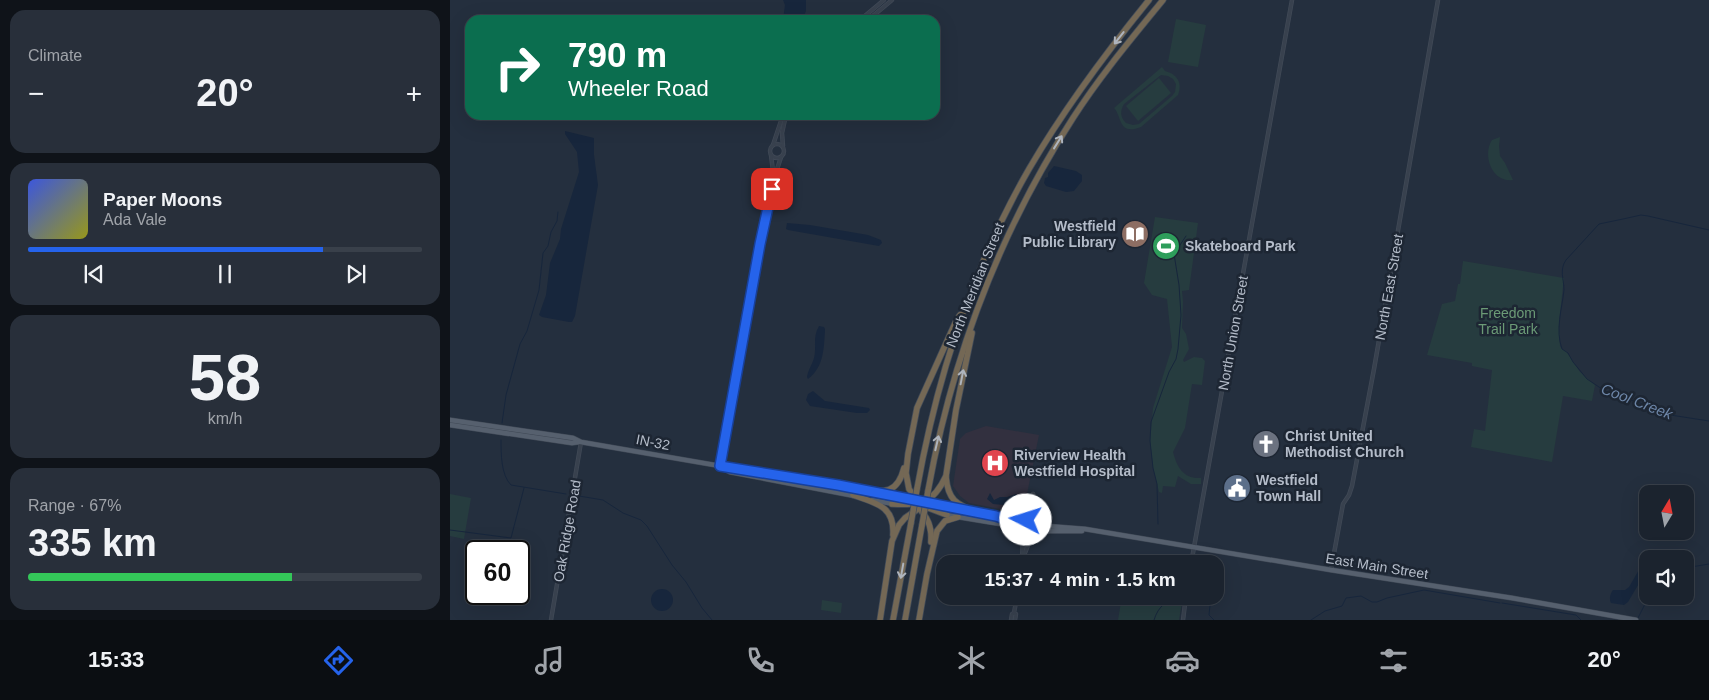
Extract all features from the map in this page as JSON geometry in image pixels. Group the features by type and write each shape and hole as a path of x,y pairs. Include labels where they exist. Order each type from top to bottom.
{"highway":[{"name":"North Meridian Street","path":"893,620 917,488 937,396 963,311 990,247 1022,182 1076,96 1149,0"},
{"name":"North Meridian Street","path":"905,620 935,452 948,398 975,314 1005,240 1033,184 1087,97 1163,0"},
{"path":"858,490 880,492 894,488 901,478 919,403 957,319 963,311"},
{"path":"975,314 956,410 946,476 952,498 958,504 976,512"},
{"path":"908,454 906,480 931,529 930,562"},
{"path":"892,541 903,519 936,494 946,476"},
{"path":"853,495 885,508 893,524 880,620"},
{"path":"896,498 947,515"},
{"path":"892,504 943,506"},
{"path":"919,620 938,529 947,520 958,517"}],"main road":[{"name":"IN-32","path":"450,420 573,438 581,442"},
{"name":"IN-32","path":"450,425 572,443 581,442 720,466"},
{"path":"720,466 896,498"},
{"path":"720,466 730,472 892,504"},
{"path":"943,506 1011,520 1024,521 1029,519 1045,526 1098,532"},
{"path":"947,515 1011,526 1029,537 1049,531 1098,532"},
{"path":"1023,533 1021,528 1024,521"},
{"path":"1034,536 1039,528 1036,521"},
{"name":"East Main Street","path":"1098,532 1474,591 1636,620"}],"street":[{"path":"866,15 884,0"},
{"path":"874,15 892,0"},
{"name":"North Union Street","path":"1193,555 1292,0"},
{"name":"North East Street","path":"1331,570 1343,504 1352,486 1366,414 1438,0"},
{"path":"770,191 773,171 770,149 783,120"},
{"path":"720,466 770,191 784,151 782,133 784,120"},
{"path":"773,145 778,144 783,147"},
{"path":"771,155 776,158 781,157"},
{"name":"Oak Ridge Road","path":"551,620 581,442"},
{"path":"1024,521 1033,494 1036,521"},
{"path":"1023,533 1024,555"},
{"path":"1024,555 1029,542 1034,536"},
{"path":"1011,620 1015,605"},
{"path":"1183,620 1185,605"},
{"path":"1014,613 1016,614 1015,620"}],"shaded area":[{"name":"Riverview Health Westfield Hospital","path":"986,426 1039,435 1024,508 1020,511 1016,512 969,503 960,496 953,486 960,439 966,433"}],"green space":[{"path":"1176,19 1206,25 1198,67 1168,62"},
{"path":"1162,67 1165,71 1173,74 1178,80 1180,87 1178,95 1141,127 1128,129 1124,127 1114,108","holes":["1161,75 1168,76 1176,84 1175,92 1172,96 1139,124 1126,123 1121,114 1124,104"]},
{"path":"1159,78 1171,93 1138,121 1126,106"},
{"path":"1500,137 1500,156 1513,180 1499,177 1491,167 1488,153 1489,146 1492,140"},
{"path":"1155,217 1198,223 1189,290 1182,291 1182,328 1186,334 1189,349 1183,360 1184,362 1194,357 1202,358 1205,361 1202,385 1192,384 1185,428 1173,452 1182,471 1195,478 1201,478 1201,484 1191,484 1178,476 1175,487 1163,486 1162,493 1159,492 1153,468 1150,440 1153,408 1172,347 1167,299 1152,295 1144,283"},
{"name":"Freedom Trail Park","path":"1463,261 1564,278 1559,322 1560,346 1566,351 1580,372 1595,385 1592,401 1563,396 1552,462 1471,447 1474,429 1485,431 1492,370 1472,366 1472,363 1427,355 1442,304 1455,301 1458,284 1460,284"},
{"path":"450,494 471,498 464,539 450,536"},
{"path":"822,600 842,603 841,613 821,610"},
{"path":"1120,605 1182,605 1179,620 1118,620"}],"water":[{"path":"783,0 806,0 806,11 804,15 784,15 785,5"},
{"path":"565,131 594,138 598,185 575,316 572,322 539,315 546,295 550,263 560,239 561,229 579,172 577,152"},
{"path":"1054,166 1076,171 1082,175 1082,181 1074,191 1066,192 1046,186 1044,183 1045,178 1048,177 1048,173"},
{"path":"787,223 868,235 881,240 882,243 879,246 788,230 786,229"},
{"path":"819,326 825,329 822,357 817,369 808,379 807,377 815,354 816,335"},
{"path":"813,391 825,401 869,408 870,410 867,413 857,413 810,406 806,400 808,394"},
{"path":"990,493 994,500 1016,494 1020,499 1019,504 1015,506 993,504 987,499"},
{"path":"1639,570 1639,583 1628,602 1624,605 1611,603 1610,596 1613,590 1625,590 1629,587"},
{"path":"662,589 670,592 673,600 670,608 662,611 654,608 651,600 654,592"}],"waterway":[{"path":"502,423 506,395 520,344 527,331 539,290 543,253 548,246 551,232 557,221 558,212"},
{"name":"Cool Creek","path":"1709,230 1641,215 1599,224 1564,264 1562,271 1564,290 1559,327 1562,349 1568,353 1587,379 1605,391 1640,403 1664,414 1709,421"},
{"path":"1158,524 1157,484 1150,441 1151,422 1169,372 1176,359 1178,349 1181,315 1174,254 1186,236"},
{"path":"501,440 503,470 511,485 566,494"},
{"path":"450,530 511,538 524,488"},
{"path":"579,496 603,500 623,513 641,520 712,620"},
{"name":"Cool Creek","path":"1694,566 1709,564"},
{"path":"1311,620 1325,611 1342,606 1346,598 1361,596 1372,602 1377,602 1424,590 1500,603"},
{"path":"1502,603 1576,615 1581,620"},
{"path":"1154,620 1163,605"},
{"path":"1210,605 1209,615 1214,620"},
{"name":"Cool Creek","path":"1638,618 1644,605"}],"place":[{"name":"Westfield Public Library","path":"1135,234"},
{"name":"Skateboard Park","path":"1166,246"},
{"name":"Christ United Methodist Church","path":"1266,444"},
{"name":"Riverview Health Westfield Hospital","path":"995,463"},
{"name":"Westfield Town Hall","path":"1237,488"}],"route":[{"path":"772,189 770,191 760,244 720,466 838,485 1011,520 1024,522 1026,520"}]}
